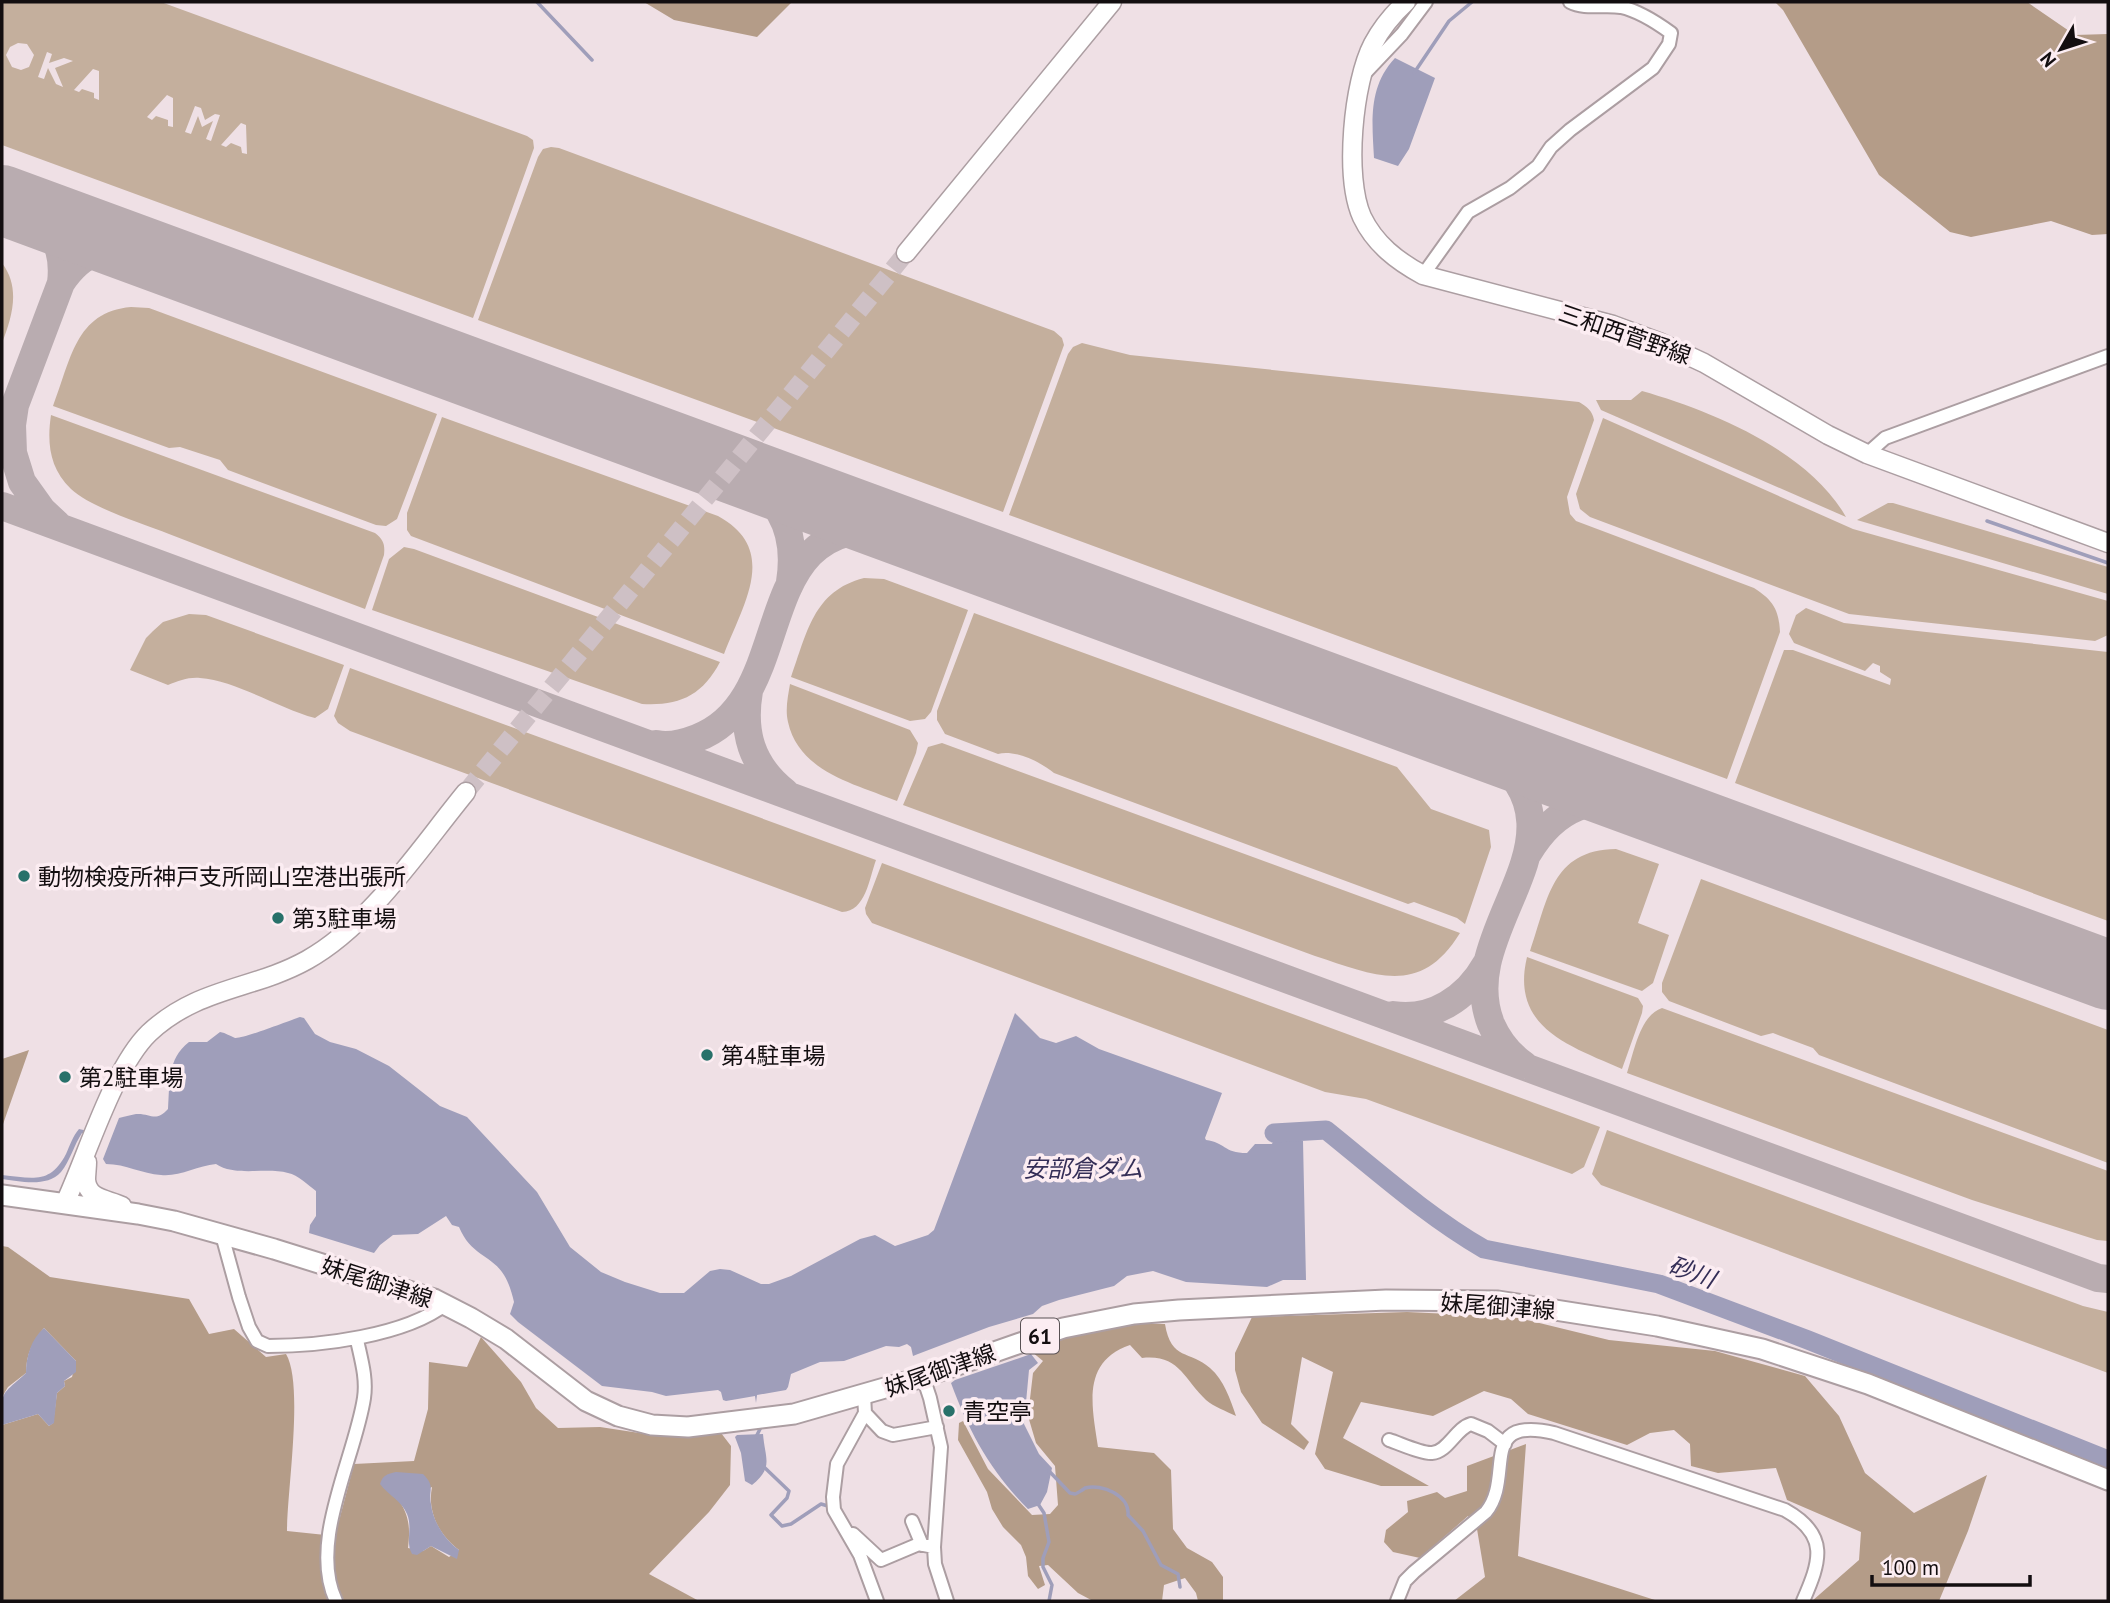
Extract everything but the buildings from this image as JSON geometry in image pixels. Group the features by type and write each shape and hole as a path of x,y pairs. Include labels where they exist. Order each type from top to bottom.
{"main road":[{"path":"906,253 1112,2"},
{"name":"三和西菅野線","path":"1406,2 1372,45 1361,77 1352,162 1356,198 1362,216 1373,235 1388,252 1423,275 1614,325 1659,342 1704,363 1828,435 1867,454 2108,543"},
{"path":"65,1203 128,1061 149,1033 193,1002 287,969 328,946 366,914 466,792"},
{"path":"85,1159 88,1164 86,1183 89,1191 101,1200 115,1203 138,1214"},
{"name":"妹尾御津線","path":"2,1195 138,1214 222,1235 446,1304 506,1339 586,1401 618,1416 652,1425 688,1426 864,1404 923,1377 1063,1328 1134,1314 1386,1300 1499,1301 1657,1326 1762,1349 1868,1384 2108,1480"}],"street":[{"path":"1361,77 1402,34 1426,2"},
{"path":"1423,275 1468,212 1510,188 1538,166 1551,147 1570,130 1653,68 1669,44 1671,33 1636,12 1623,8 1582,6 1570,2"},
{"path":"1867,454 1885,438 2108,356"},
{"path":"222,1235 249,1327 257,1341 268,1346 357,1340 433,1315 446,1304"},
{"path":"337,1601 328,1571 327,1555 334,1513 364,1396 365,1374 357,1340"},
{"path":"923,1377 940,1447 928,1546"},
{"path":"864,1404 882,1431 893,1435 937,1427"},
{"path":"864,1404 837,1464 833,1497 834,1510 860,1555 877,1601"},
{"path":"1389,1440 1431,1453 1441,1450 1464,1426 1471,1424 1488,1431 1504,1444"},
{"path":"1397,1601 1405,1581 1486,1512 1495,1501 1499,1460 1504,1444 1517,1432 1535,1429 1555,1433 1785,1510 1806,1525 1818,1548 1817,1569 1803,1601"},
{"path":"912,1521 928,1546 947,1601"},
{"path":"845,1526 881,1560 928,1546"}],"shaded area":[{"path":"2,2 161,2 527,136 533,140 534,148 473,318 2,145","holes":["18,43 27,44 34,55 29,67 21,70 12,67 6,55 10,47","47,52 52,54 49,63 64,58 73,61 55,68 63,87 56,84 48,68 44,79 38,77","93,69 99,71 99,100 94,98 94,93 82,89 79,92 74,90","167,95 173,98 173,127 168,126 168,120 156,116 152,120 147,117","195,106 201,108 205,120 215,114 220,115 211,141 206,139 213,121 202,127 198,116 191,134 185,132","241,123 246,125 247,154 242,153 241,147 231,143 226,147 221,145"]},
{"path":"644,2 792,2 757,37 674,20"},
{"path":"1775,2 2027,2 2075,35 2108,34 2108,234 2092,235 2051,221 1971,237 1950,232 1879,175 1783,10"},
{"path":"551,147 1054,331 1062,338 1064,345 1003,512 478,320 538,157 543,149"},
{"path":"2,263 11,282 13,303 2,343"},
{"path":"131,307 149,308 437,414 397,519 386,526 376,525 228,470 220,460 180,447 169,448 53,406 71,356 86,328 112,311"},
{"path":"1082,343 1130,355 1579,402 1590,411 1594,420 1567,497 1570,514 1576,521 1754,588 1770,601 1776,612 1780,632 1727,779 1009,515 1068,354 1073,347"},
{"path":"1642,391 1728,422 1784,453 1829,493 1846,517 1601,410 1596,400 1631,400"},
{"path":"51,415 375,533 383,543 384,555 365,609 117,514 80,496 64,481 54,463 49,435"},
{"path":"442,417 718,516 737,530 748,545 752,561 751,579 747,597 724,654 411,536 407,530 407,513"},
{"path":"1603,418 1853,529 2108,601 2108,635 2095,641 1849,614 1590,517 1580,509 1576,494"},
{"path":"1888,503 2108,567 2108,594 1857,520"},
{"path":"404,547 720,662 705,683 688,696 667,703 642,704 372,610 389,559"},
{"path":"864,578 884,579 968,610 931,712 925,719 910,721 791,677 814,616 823,603 847,584"},
{"path":"1806,608 1844,623 2108,652 2108,921 1735,783 1784,650 1793,650 1890,685 1891,679 1880,672 1880,666 1873,663 1865,671 1794,643 1789,634 1796,615"},
{"path":"974,613 1397,767 1431,809 1489,830 1491,847 1465,924 1457,918 1414,902 1408,904 1054,773 1027,758 1012,753 998,754 945,734 937,720 937,711"},
{"path":"189,614 206,615 344,665 328,709 315,718 214,680 191,678 168,685 130,670 146,638 153,631 163,622"},
{"path":"350,668 876,860 865,893 856,906 842,912 350,731 338,723 334,716"},
{"path":"790,684 910,730 918,743 897,801 831,774 804,753 794,739 788,722"},
{"path":"942,743 1460,933 1445,953 1429,967 1412,974 1395,976 1357,970 903,805 928,747"},
{"path":"1616,849 1659,864 1638,923 1669,935 1653,983 1642,991 1530,951 1548,897 1565,868 1578,858 1594,852"},
{"path":"882,863 1600,1127 1584,1167 1572,1174 1366,1099 1325,1092 872,923 865,908"},
{"path":"1701,879 2108,1030 2108,1163 1819,1055 1813,1048 1773,1033 1761,1036 1669,1001 1662,992 1662,983"},
{"path":"1527,957 1638,998 1643,1006 1642,1013 1622,1069 1565,1042 1536,1018 1527,1001 1524,981"},
{"path":"1662,1008 2108,1171 2108,1241 2097,1240 1972,1200 1627,1073 1643,1026 1654,1012"},
{"path":"29,1050 2,1127 2,1059"},
{"path":"1607,1130 2083,1306 2108,1312 2108,1373 1601,1185 1592,1174"},
{"path":"2,1246 8,1247 50,1277 189,1299 209,1334 234,1329 266,1357 286,1354 294,1389 287,1531 335,1536 354,1464 414,1461 428,1409 429,1362 467,1367 481,1337 521,1382 536,1408 558,1428 600,1427 646,1434 721,1433 731,1446 730,1485 709,1512 649,1574 699,1601 2,1601 2,1425 38,1414 49,1426 53,1423 57,1393 65,1386 64,1381 72,1377 76,1361 44,1328 30,1349 26,1373 8,1387 2,1397","holes":["432,1487 433,1514 440,1530 459,1550 449,1557 431,1546 423,1551 408,1548 408,1524 400,1502"]},
{"path":"1407,1312 1515,1317 1609,1340 1715,1351 1805,1376 1839,1416 1865,1473 1914,1513 1987,1475 1968,1531 1939,1601 1812,1601 1859,1560 1861,1532 1787,1500 1776,1468 1718,1473 1691,1466 1690,1444 1674,1430 1650,1433 1627,1445 1528,1414 1511,1399 1484,1391 1433,1416 1361,1402 1343,1438 1429,1486 1381,1486 1325,1469 1315,1454 1333,1372 1302,1357 1291,1424 1309,1442 1304,1450 1262,1423 1241,1392 1235,1370 1235,1353 1252,1317"},
{"path":"1125,1323 1165,1324 1168,1336 1177,1349 1203,1362 1215,1373 1234,1410 1236,1416 1213,1405 1179,1369 1164,1360 1142,1358 1130,1345 1103,1362 1093,1387 1098,1447 1154,1453 1171,1470 1173,1529 1187,1548 1212,1562 1223,1577 1223,1601 1198,1601 1196,1593 1185,1578 1164,1585 1162,1601 1093,1601 1078,1593 1048,1565 1039,1566 1045,1585 1038,1589 1028,1576 1026,1557 1021,1545 1003,1527 992,1509 987,1492 958,1440 959,1423 963,1421 988,1469 1032,1515 1050,1514 1058,1505 1055,1466 1036,1443 1028,1416 1033,1373 1043,1361 1031,1351 1065,1335"},
{"path":"1526,1444 1518,1556 1658,1601 1454,1601 1485,1577 1477,1529 1468,1516 1420,1558 1393,1552 1384,1542 1386,1530 1408,1512 1407,1501 1437,1492 1445,1498 1467,1491 1467,1466"}],"water":[{"path":"1395,58 1435,78 1409,149 1398,166 1374,158 1373,131 1376,93 1386,69"},
{"name":"安部倉ダム","path":"1015,1013 1040,1038 1056,1043 1076,1036 1099,1049 1222,1093 1206,1140 1233,1151 1247,1153 1255,1144 1272,1144 1274,1139 1303,1141 1306,1280 1283,1280 1267,1287 1186,1282 1153,1271 1127,1276 1114,1286 1042,1306 1033,1314 989,1327 913,1356 911,1347 907,1344 899,1347 886,1346 844,1361 820,1362 791,1374 786,1390 757,1395 756,1403 755,1396 723,1400 718,1390 666,1396 602,1386 518,1322 510,1314 514,1302 504,1275 494,1263 469,1244 459,1227 452,1225 446,1216 418,1234 393,1235 374,1253 309,1233 310,1225 316,1216 316,1191 292,1174 279,1171 232,1170 216,1164 161,1175 106,1164 103,1159 119,1118 136,1114 160,1116 168,1109 173,1064 189,1042 207,1042 220,1032 240,1038 300,1017 304,1018 315,1034 330,1042 356,1049 389,1066 440,1106 467,1117 537,1192 570,1247 601,1272 660,1293 684,1293 710,1271 720,1269 730,1270 761,1284 769,1284 791,1276 860,1239 875,1235 895,1246 928,1235 934,1230"},
{"path":"79,1129 88,1131 87,1134 82,1133 64,1168 55,1177 41,1182 2,1179 2,1175 31,1178 47,1175 60,1164"},
{"path":"44,1328 76,1361 76,1372 64,1381 65,1386 57,1393 54,1423 49,1426 38,1414 2,1425 4,1394 26,1373 30,1349"},
{"path":"1031,1354 1038,1363 1029,1370 1024,1424 1039,1454 1052,1468 1047,1492 1040,1505 1028,1509 1003,1481 982,1451 951,1383"},
{"path":"763,1434 766,1468 752,1485 745,1481 741,1453 735,1437"},
{"path":"396,1472 423,1474 427,1478 434,1517 445,1536 459,1550 457,1559 431,1546 417,1555 412,1554 407,1514 402,1505 380,1484 386,1475"}],"waterway":[{"path":"537,2 592,60"},
{"path":"1414,73 1449,21 1472,2"},
{"path":"1987,521 2108,563"},
{"name":"砂川","path":"1274,1133 1326,1130 1422,1208 1484,1249 1659,1284 1808,1340 2108,1460"},
{"path":"756,1437 761,1427"},
{"path":"764,1467 789,1491 787,1498 771,1515 782,1526 791,1524 821,1504 828,1506"},
{"path":"1049,1471 1070,1493 1076,1494 1085,1488 1099,1487 1120,1497 1125,1502 1128,1515 1143,1531 1161,1565 1178,1574 1180,1587"},
{"path":"1038,1504 1044,1513 1049,1542 1043,1558 1043,1567 1052,1585 1049,1601"}],"taxiway":[{"path":"27,209 44,224 56,241 61,260 61,283"},
{"path":"57,524 42,510 22,482 13,453 12,425 15,405 61,283 70,271 79,262 99,251 122,249 148,252"},
{"path":"728,466 759,488 780,513 791,544 790,582"},
{"path":"2,506 2098,1278 2108,1279"},
{"path":"656,744 677,744 697,738 730,716 752,685 779,609 795,574 818,547 854,531 907,532"},
{"path":"749,691 747,720 752,747 764,771 785,792"},
{"path":"1475,742 1513,776 1529,810 1529,844 1519,879 1491,950 1484,987 1494,1030 1509,1052 1524,1065"},
{"path":"1528,853 1551,824 1577,807 1608,801 1645,804"},
{"path":"1393,1015 1421,1014 1447,1004 1469,987 1486,964"}],"runway":[{"path":"2,200 2108,975"}],"tunnel":[{"path":"466,792 906,253"}],"place":[{"name":"動物検疫所神戸支所岡山空港出張所","path":"24,876"},
{"name":"第3駐車場","path":"278,918"},
{"name":"第4駐車場","path":"707,1055"},
{"name":"第2駐車場","path":"65,1077"},
{"name":"青空亭","path":"949,1411"}]}
